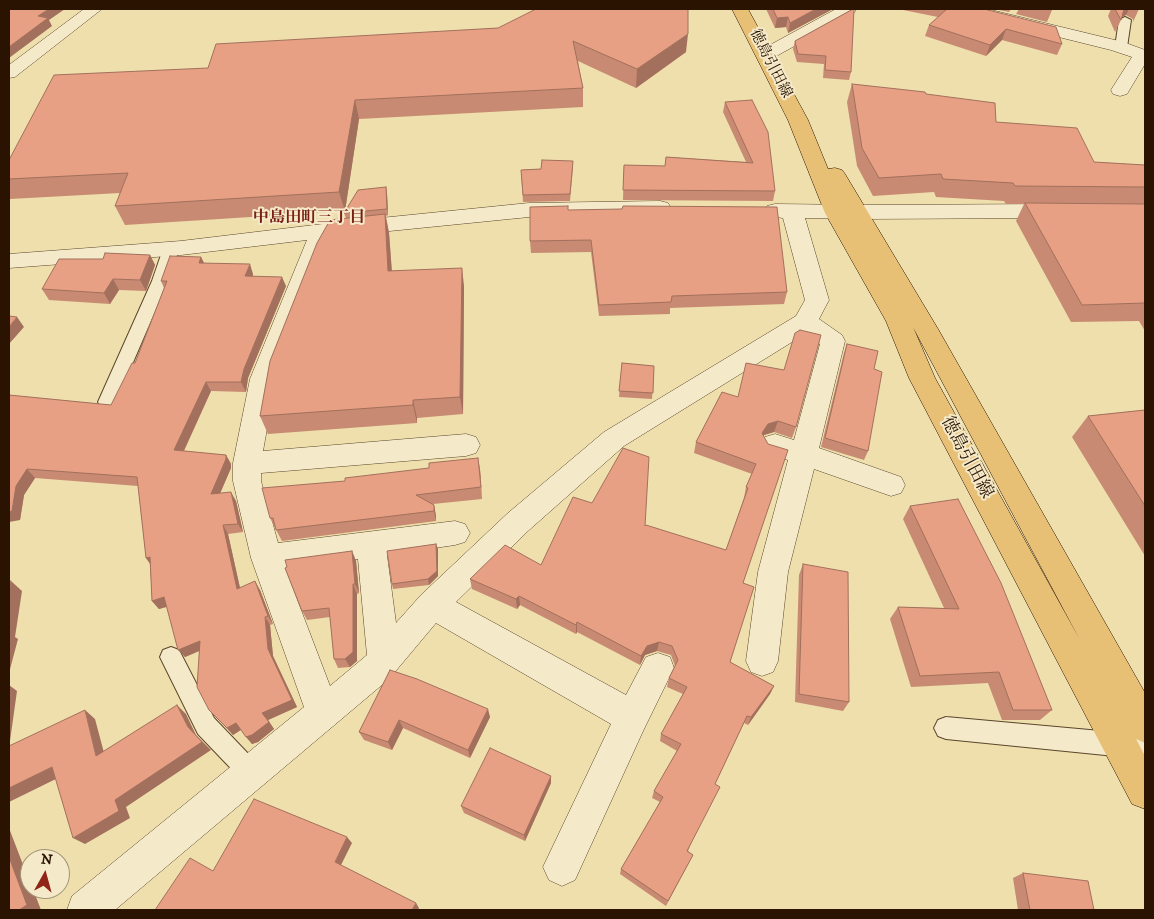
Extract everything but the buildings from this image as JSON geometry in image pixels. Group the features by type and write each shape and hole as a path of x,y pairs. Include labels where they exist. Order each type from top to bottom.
{"main road":[{"name":"徳島引田線","path":"740,9 848,213 922,378 1138,725"},
{"name":"徳島引田線","path":"848,213 926,329 1138,725 1145,791"}],"street":[{"path":"9,73 94,9"},
{"path":"968,9 1121,47 1144,55 1120,90"},
{"path":"765,55 843,10"},
{"path":"9,261 171,249 530,210 678,208"},
{"path":"754,211 848,213 1082,212"},
{"path":"86,910 377,668 432,606 518,522 614,439 805,322 817,300 792,212"},
{"path":"321,232 262,379 247,463 247,481 266,558 323,713"},
{"path":"762,661 773,572 833,340 805,322"},
{"path":"247,463 466,445"},
{"path":"775,445 891,485"},
{"path":"266,558 455,533"},
{"path":"371,545 384,659"},
{"path":"432,606 632,717"},
{"path":"562,867 632,717 658,668"}],"lane":[{"path":"1121,47 1125,20"},
{"path":"107,402 160,281 171,249"},
{"path":"171,657 206,726 250,772"},
{"path":"946,728 1138,725"}],"district":[{"name":"中島田町三丁目","path":"309,219"}]}
